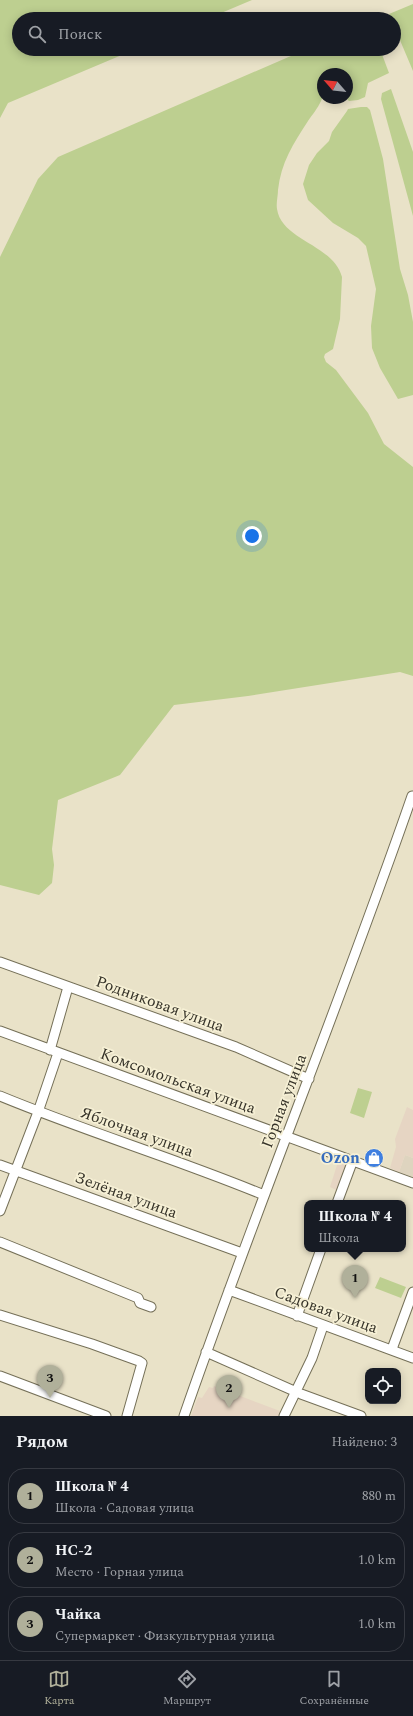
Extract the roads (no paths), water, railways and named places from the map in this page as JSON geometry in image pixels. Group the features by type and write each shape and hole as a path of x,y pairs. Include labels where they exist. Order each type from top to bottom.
{"street":[{"name":"Горная улица","path":"184,1416 242,1253 338,1001 412,796"},
{"name":"Родниковая улица","path":"0,962 236,1047 308,1079"},
{"path":"0,1211 38,1112 54,1052 68,987"},
{"name":"Комсомольская улица","path":"0,1031 413,1183"},
{"name":"Яблочная улица","path":"0,1096 38,1112 218,1176 264,1195"},
{"path":"338,1200 352,1160"},
{"name":"Зелёная улица","path":"0,1165 242,1253"},
{"path":"0,1242 138,1298 140,1302 151,1308"},
{"path":"297,1316 320,1252"},
{"name":"Садовая улица","path":"229,1290 413,1358"},
{"path":"392,1349 413,1292"},
{"path":"0,1315 140,1361 142,1363 127,1416"},
{"path":"284,1416 312,1358 323,1326"},
{"path":"206,1352 296,1392 361,1416"},
{"path":"0,1376 106,1416"}],"place":[{"name":"Ozon","path":"374,1158"},
{"name":"Школа № 4","path":"355,1298"},
{"name":"Чайка","path":"50,1398"},
{"name":"НС-2","path":"229,1408"}]}
